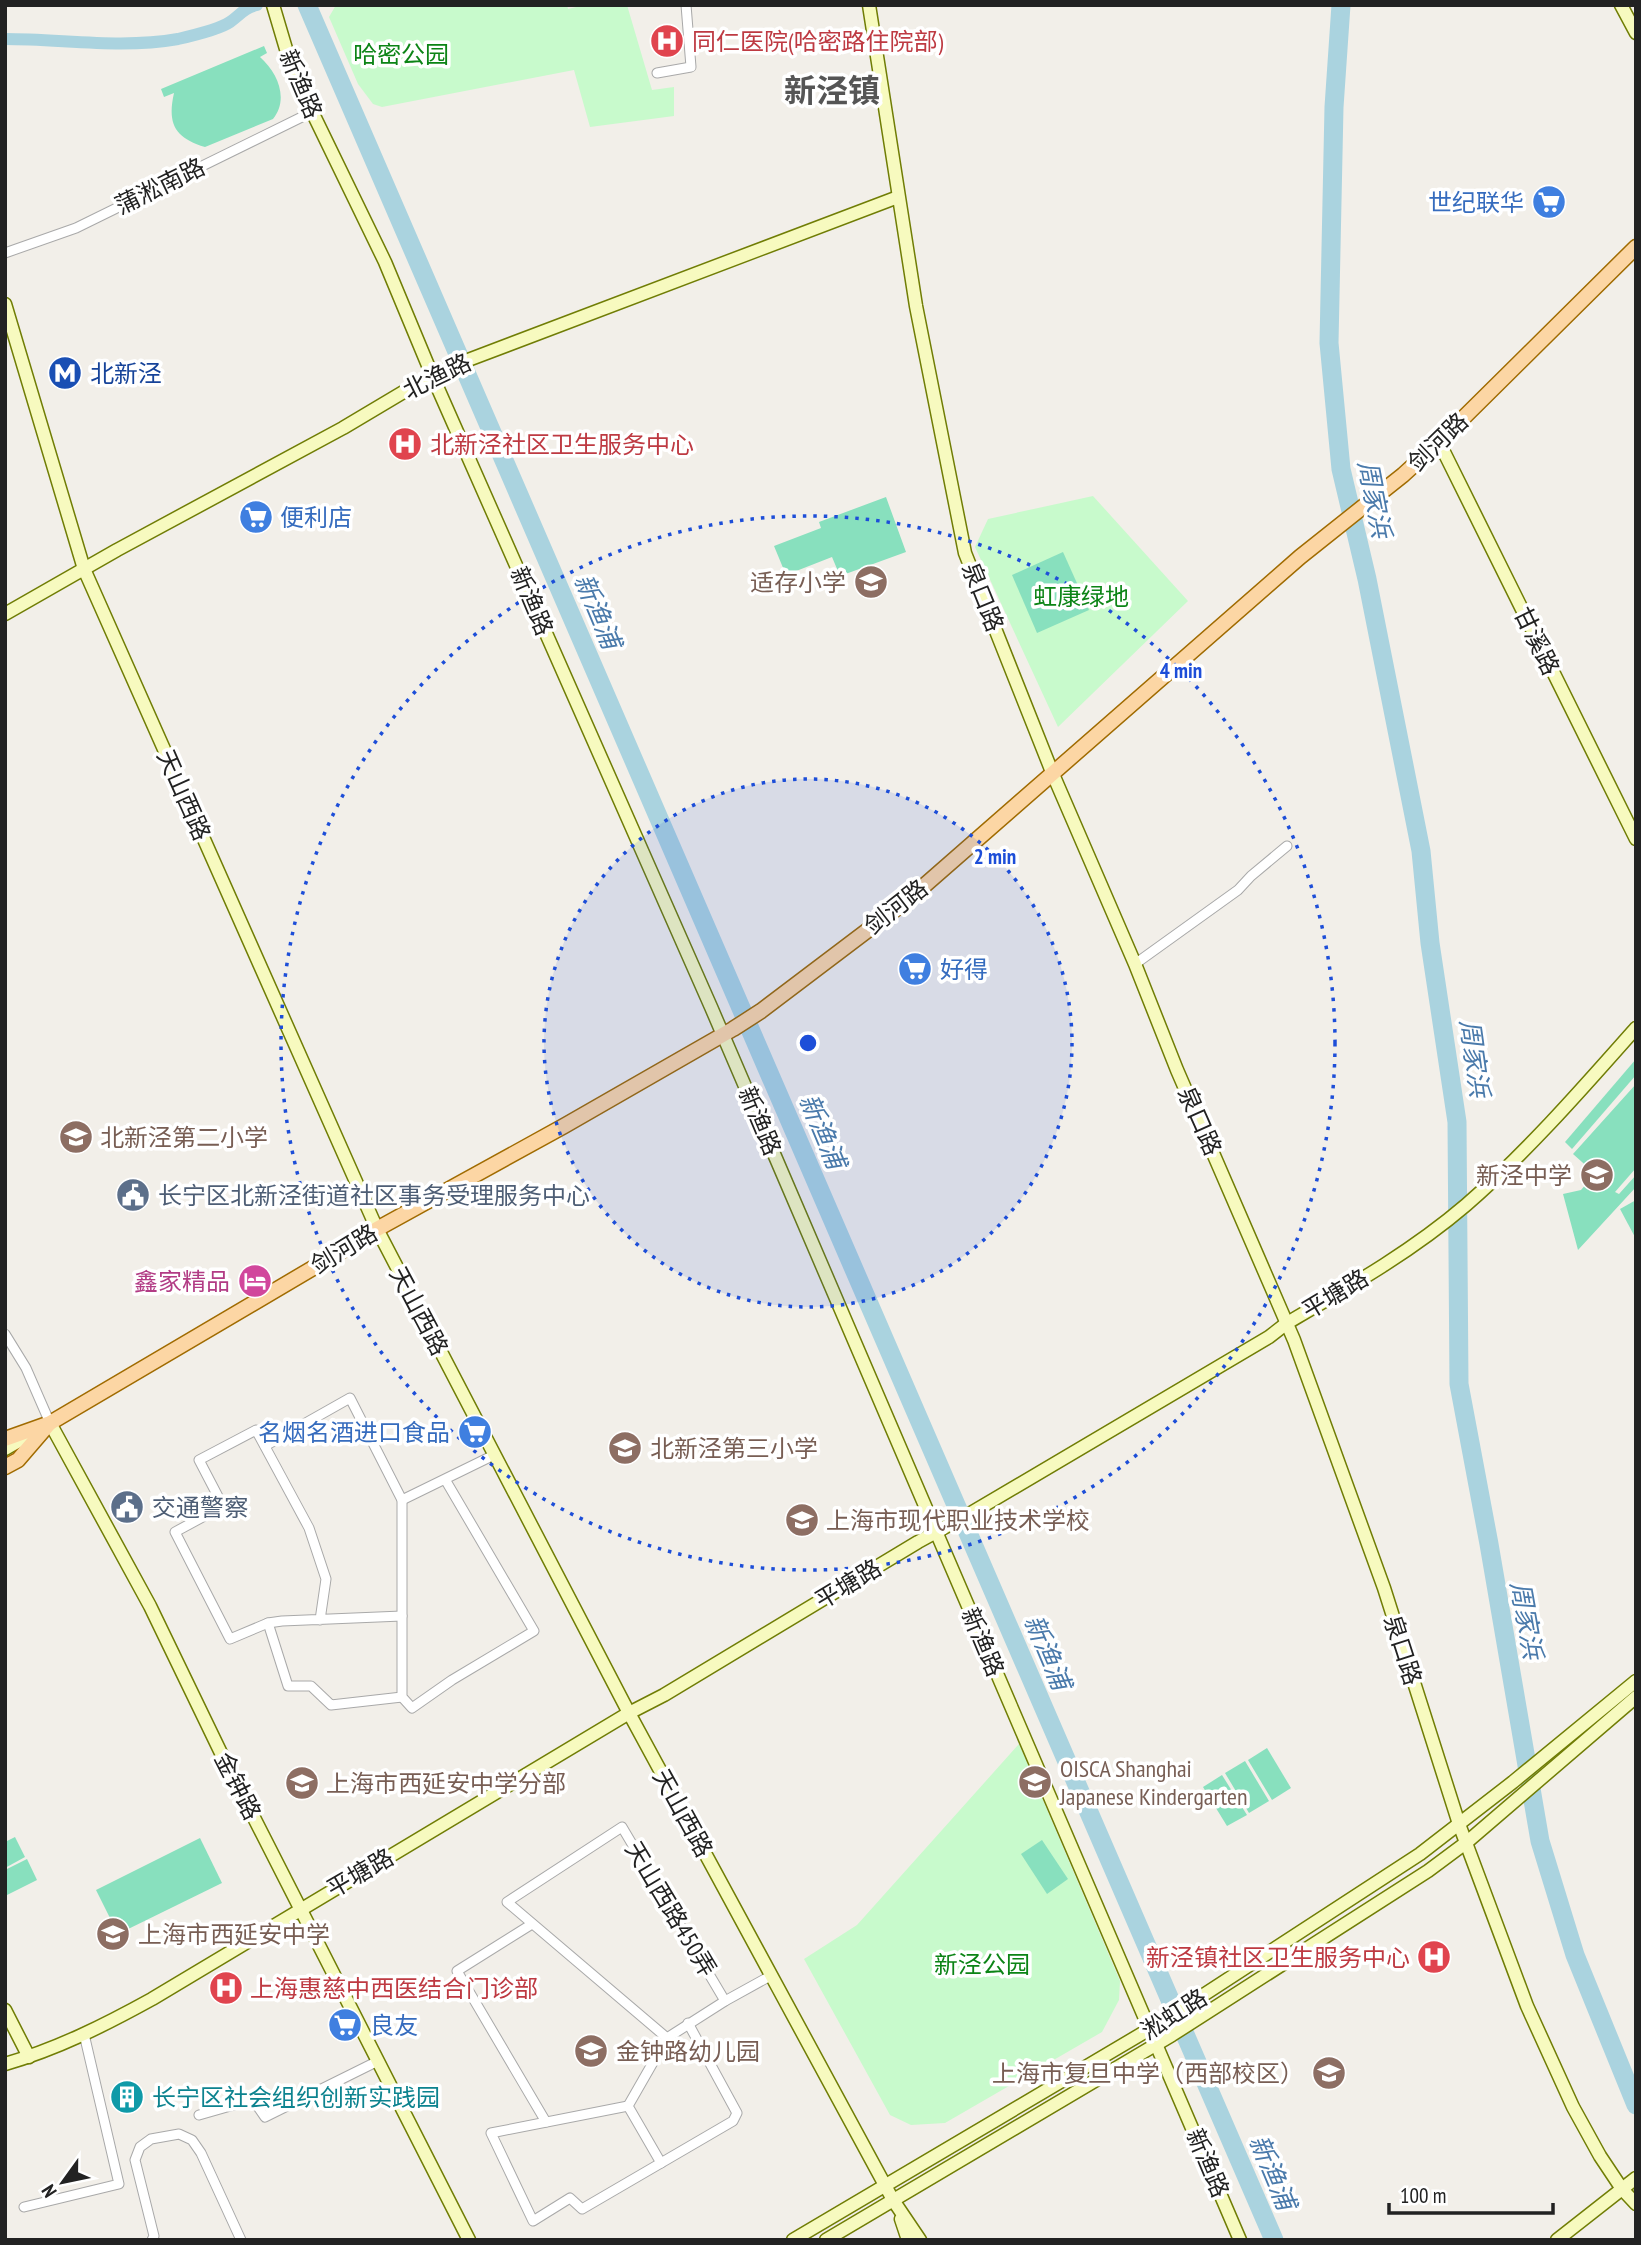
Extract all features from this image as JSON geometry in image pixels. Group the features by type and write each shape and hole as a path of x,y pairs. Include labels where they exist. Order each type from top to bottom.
{"main road":[{"name":"剑河路","path":"5,1439 50,1423 377,1229 564,1126 761,1011 909,899 1300,557 1403,475 1636,247"},
{"name":"剑河路","path":"5,1467 18,1460 50,1423"}],"street":[{"name":"新渔路","path":"273,5 289,59 385,262 432,375 723,1035 1240,2240"},
{"path":"657,73 691,67 686,5"},
{"name":"泉口路","path":"869,5 916,306 965,553 1052,772 1287,1323 1384,1588 1460,1824 1527,2006 1552,2064 1584,2127 1622,2189 1636,2204"},
{"path":"1621,5 1636,33"},
{"name":"蒲淞南路","path":"5,253 76,228 312,112"},
{"name":"北渔路","path":"5,614 343,428 432,375 898,197"},
{"name":"天山西路","path":"5,304 84,569 377,1229 629,1713 886,2186 908,2240"},
{"name":"甘溪路","path":"1439,442 1636,839"},
{"path":"1135,964 1238,890 1287,846"},
{"name":"平塘路","path":"5,2064 85,2034 152,1999 629,1713 664,1695 918,1542 1269,1337 1287,1323 1408,1250 1464,1207 1500,1174 1636,1028"},
{"name":"金钟路","path":"5,1334 26,1368 50,1423 150,1606 220,1751 469,2240"},
{"path":"265,1446 350,1398 402,1500 402,1697 412,1708 452,1679 534,1631 446,1480"},
{"path":"5,1449 50,1423"},
{"path":"320,1620 326,1579 309,1528 256,1430 199,1460 223,1506 175,1532 230,1639 268,1623 402,1616"},
{"path":"402,1500 494,1455"},
{"path":"268,1623 288,1686 311,1686 331,1705 402,1697"},
{"name":"淞虹路","path":"793,2240 1188,2006 1420,1854 1636,1681"},
{"name":"淞虹路","path":"825,2240 1172,2035 1428,1871 1467,1842 1636,1697"},
{"name":"天山西路450弄","path":"667,2038 507,1902 622,1827 725,2001"},
{"path":"532,1924 457,1971 546,2122"},
{"name":"天山西路450弄","path":"628,2106 667,2038 772,1975"},
{"path":"5,2011 29,2057"},
{"path":"661,2163 628,2106 492,2133 533,2221 570,2198 582,2209 661,2163 733,2121 737,2113 688,2023"},
{"path":"24,2207 119,2183 85,2034"},
{"path":"199,2115 248,2101 256,2104 265,2117 378,2061"},
{"path":"152,2240 154,2236 135,2160 140,2147 151,2139 179,2134 192,2140 201,2153 242,2240"},
{"path":"1557,2240 1636,2178"},
{"name":"天山西路","path":"893,2200 920,2240"}],"green space":[{"name":"哈密公园","path":"336,5 567,5 568,9 584,5 627,5 652,90 674,87 674,116 590,127 574,70 382,107 373,104 358,84 329,17"},
{"path":"264,46 267,53 260,57 276,78 281,95 278,111 273,119 205,147 180,134 173,121 174,93 164,97 161,89"},
{"name":"虹康绿地","path":"1093,496 1188,601 1058,727 975,547 988,519"},
{"path":"886,497 906,552 840,576 832,557 786,575 774,546 821,528 819,522"},
{"path":"1063,552 1089,610 1037,633 1012,575"},
{"path":"1636,1059 1636,1075 1572,1149 1565,1142"},
{"path":"1636,1084 1636,1168 1615,1192 1619,1194 1636,1175 1636,1187 1578,1250 1563,1194 1581,1190 1594,1175 1609,1186 1573,1154"},
{"path":"1636,1200 1636,1239 1620,1209"},
{"name":"新泾公园","path":"1019,1744 1120,1981 1119,2000 1102,2032 945,2123 911,2125 890,2115 804,1959 857,1925"},
{"path":"1267,1748 1291,1788 1272,1800 1248,1760"},
{"path":"1245,1761 1269,1801 1249,1813 1225,1773"},
{"path":"1222,1775 1247,1815 1227,1826 1203,1787"},
{"path":"15,1837 25,1857 5,1868 5,1842"},
{"path":"200,1838 222,1883 118,1934 96,1890"},
{"path":"1042,1840 1068,1879 1047,1894 1021,1854"},
{"path":"27,1859 37,1880 5,1896 5,1870"}],"waterway":[{"path":"5,39 157,42 219,27 257,5"},
{"name":"新渔浦","path":"307,5 1274,2240"},
{"name":"周家浜","path":"1341,5 1334,107 1329,343 1341,469 1367,579 1421,851 1430,943 1457,1122 1459,1384 1540,1841 1575,1955 1636,2105"}],"place":[{"name":"同仁医院(哈密路住院部)","path":"667,41"},
{"name":"世纪联华","path":"1549,202"},
{"name":"北新泾","path":"65,373"},
{"name":"北新泾社区卫生服务中心","path":"405,444"},
{"name":"便利店","path":"256,517"},
{"name":"适存小学","path":"871,582"},
{"name":"好得","path":"915,969"},
{"name":"北新泾第二小学","path":"76,1137"},
{"name":"新泾中学","path":"1597,1175"},
{"name":"长宁区北新泾街道社区事务受理服务中心","path":"133,1195"},
{"name":"鑫家精品","path":"255,1281"},
{"name":"名烟名酒进口食品","path":"475,1432"},
{"name":"北新泾第三小学","path":"625,1448"},
{"name":"交通警察","path":"127,1507"},
{"name":"上海市现代职业技术学校","path":"802,1520"},
{"name":"OISCA Shanghai Japanese Kindergarten","path":"1035,1782"},
{"name":"上海市西延安中学分部","path":"302,1783"},
{"name":"上海市西延安中学","path":"113,1934"},
{"name":"新泾镇社区卫生服务中心","path":"1434,1957"},
{"name":"上海惠慈中西医结合门诊部","path":"226,1988"},
{"name":"良友","path":"345,2025"},
{"name":"金钟路幼儿园","path":"591,2051"},
{"name":"上海市复旦中学（西部校区）","path":"1329,2073"},
{"name":"长宁区社会组织创新实践园","path":"127,2097"}],"district":[{"name":"新泾镇","path":"832,90"}]}
